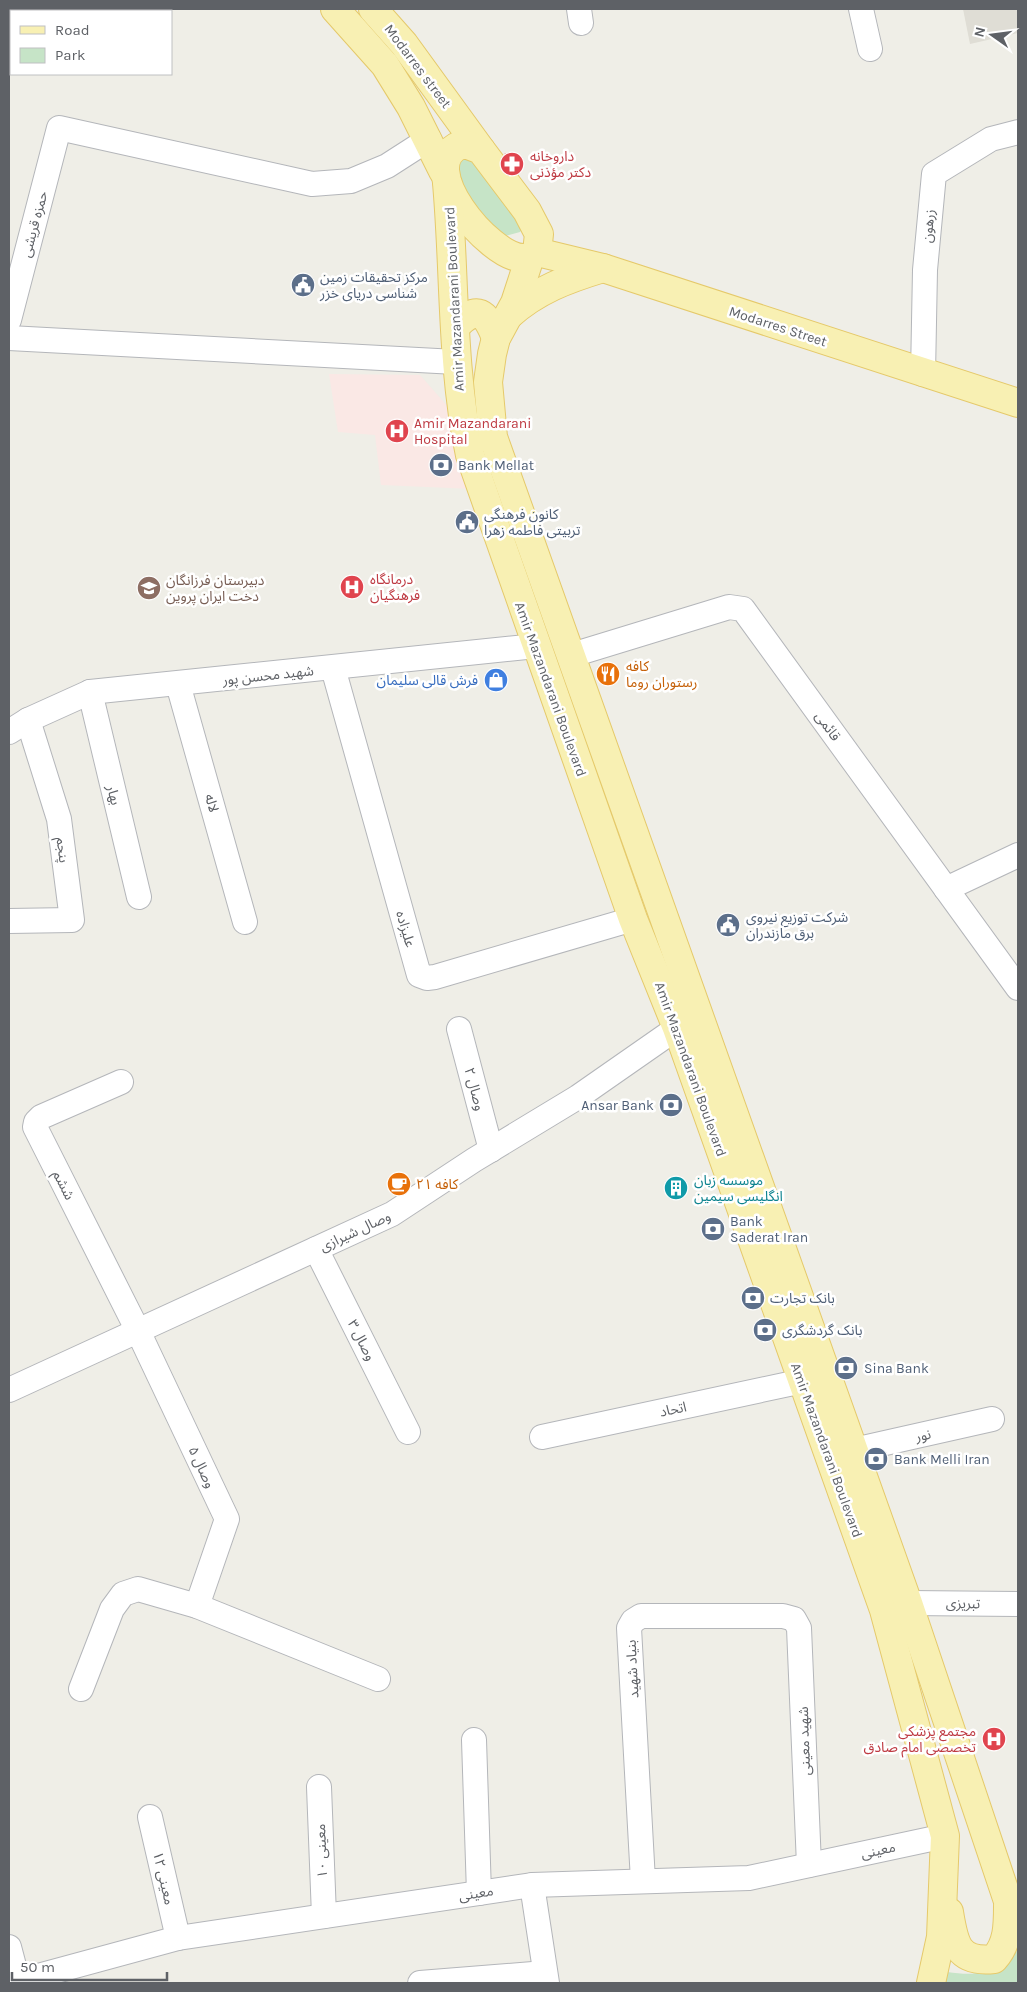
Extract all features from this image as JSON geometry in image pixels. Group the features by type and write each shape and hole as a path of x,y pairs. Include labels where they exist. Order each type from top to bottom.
{"main road":[{"name":"Modarres Street","path":"335,9 385,66 429,139 445,177 471,223 492,244 508,254 524,258 533,255 603,268 1018,404"},
{"name":"Modarres street","path":"373,9 404,44 528,211 538,234 533,255"},
{"path":"445,177 445,158 453,148 468,145 481,150"},
{"name":"Amir Mazandarani Boulevard","path":"445,177 456,326 459,398 470,455 633,919 677,1028 884,1610 945,1836 941,1937 931,1983"},
{"name":"Amir Mazandarani Boulevard","path":"533,255 514,303 501,328 488,382 494,437 908,1602 1018,1931"},
{"path":"456,326 466,315 473,312 482,314 491,323 501,328 526,300 549,287 603,268"},
{"path":"944,1884 954,1936 960,1952 969,1958 980,1960 994,1959 1002,1950 1007,1929 1008,1898"}],"street":[{"path":"861,9 870,49"},
{"name":"حمزه قریشی","path":"9,320 59,128 312,184 351,181 387,166 429,139"},
{"name":"زرهون","path":"923,374 925,270 934,174 991,139 1018,132"},
{"path":"9,338 456,362"},
{"name":"قائمی","path":"572,655 729,607 743,609 1018,988"},
{"name":"شهید محسن پور","path":"18,726 90,692 536,646"},
{"name":"علیزاده","path":"333,668 419,975 427,978 435,977 633,919"},
{"name":"لاله","path":"178,684 245,922"},
{"name":"بهار","path":"90,692 139,897"},
{"name":"پنجم","path":"9,921 72,920 59,819 18,726"},
{"path":"946,889 1018,855"},
{"name":"وصال شیرازی","path":"9,1390 392,1214 578,1097 677,1028"},
{"name":"وصال ۲","path":"459,1029 491,1150"},
{"name":"ششم","path":"121,1082 41,1117 36,1122 35,1127 138,1331"},
{"name":"وصال ۳","path":"316,1249 408,1432"},
{"name":"وصال ۵","path":"138,1331 227,1519 197,1606"},
{"name":"اتحاد","path":"542,1437 803,1381"},
{"name":"نور","path":"854,1450 992,1420"},
{"path":"81,1690 112,1609 123,1594 138,1589 197,1606 378,1679"},
{"name":"تبریزی","path":"908,1602 1018,1604"},
{"name":"بنیاد شهید","path":"643,1881 629,1628 633,1620 641,1616 782,1616 794,1619"},
{"name":"شهید معینی","path":"794,1619 800,1628 809,1865"},
{"path":"474,1740 479,1892"},
{"name":"معینی ۱۰","path":"319,1787 324,1916"},
{"name":"معینی ۱۲","path":"150,1817 178,1938"},
{"name":"معینی","path":"15,1982 178,1938 532,1884 749,1878 945,1836"},
{"path":"420,1983 546,1978 532,1884"},
{"path":"9,1947 15,1982"}],"shaded area":[{"path":"963,9 1018,9 1018,33 970,44"},
{"name":"Amir Mazandarani Hospital","path":"329,374 420,375 450,409 473,489 381,485 375,435 338,432"}],"green space":[{"path":"464,148 524,226 520,232 505,236 482,216 457,177"},
{"path":"1014,1936 1018,1958 1018,1983 944,1983 947,1972 972,1974 988,1969 1001,1957"}],"place":[{"name":"داروخانه دکتر مؤذنی","path":"512,164"},
{"name":"مرکز تحقیقات زمین شناسی دریای خزر","path":"303,285"},
{"name":"Amir Mazandarani Hospital","path":"397,431"},
{"name":"Bank Mellat","path":"441,465"},
{"name":"کانون فرهنگی تربیتی فاطمه زهرا","path":"467,522"},
{"name":"درمانگاه فرهنگیان","path":"352,587"},
{"name":"دبیرستان فرزانگان دخت ایران پروین","path":"149,588"},
{"name":"کافه رستوران روما","path":"608,674"},
{"name":"فرش قالی سلیمان","path":"496,680"},
{"name":"شرکت توزیع نیروی برق مازندران","path":"728,925"},
{"name":"Ansar Bank","path":"671,1105"},
{"name":"کافه ۲۱","path":"399,1184"},
{"name":"موسسه زبان انگلیسی سیمین","path":"676,1188"},
{"name":"Bank Saderat Iran","path":"713,1229"},
{"name":"بانک تجارت","path":"753,1298"},
{"name":"بانک گردشگری","path":"765,1330"},
{"name":"Sina Bank","path":"846,1368"},
{"name":"Bank Melli Iran","path":"876,1459"},
{"name":"مجتمع پزشکی تخصصی امام صادق","path":"994,1739"}]}
